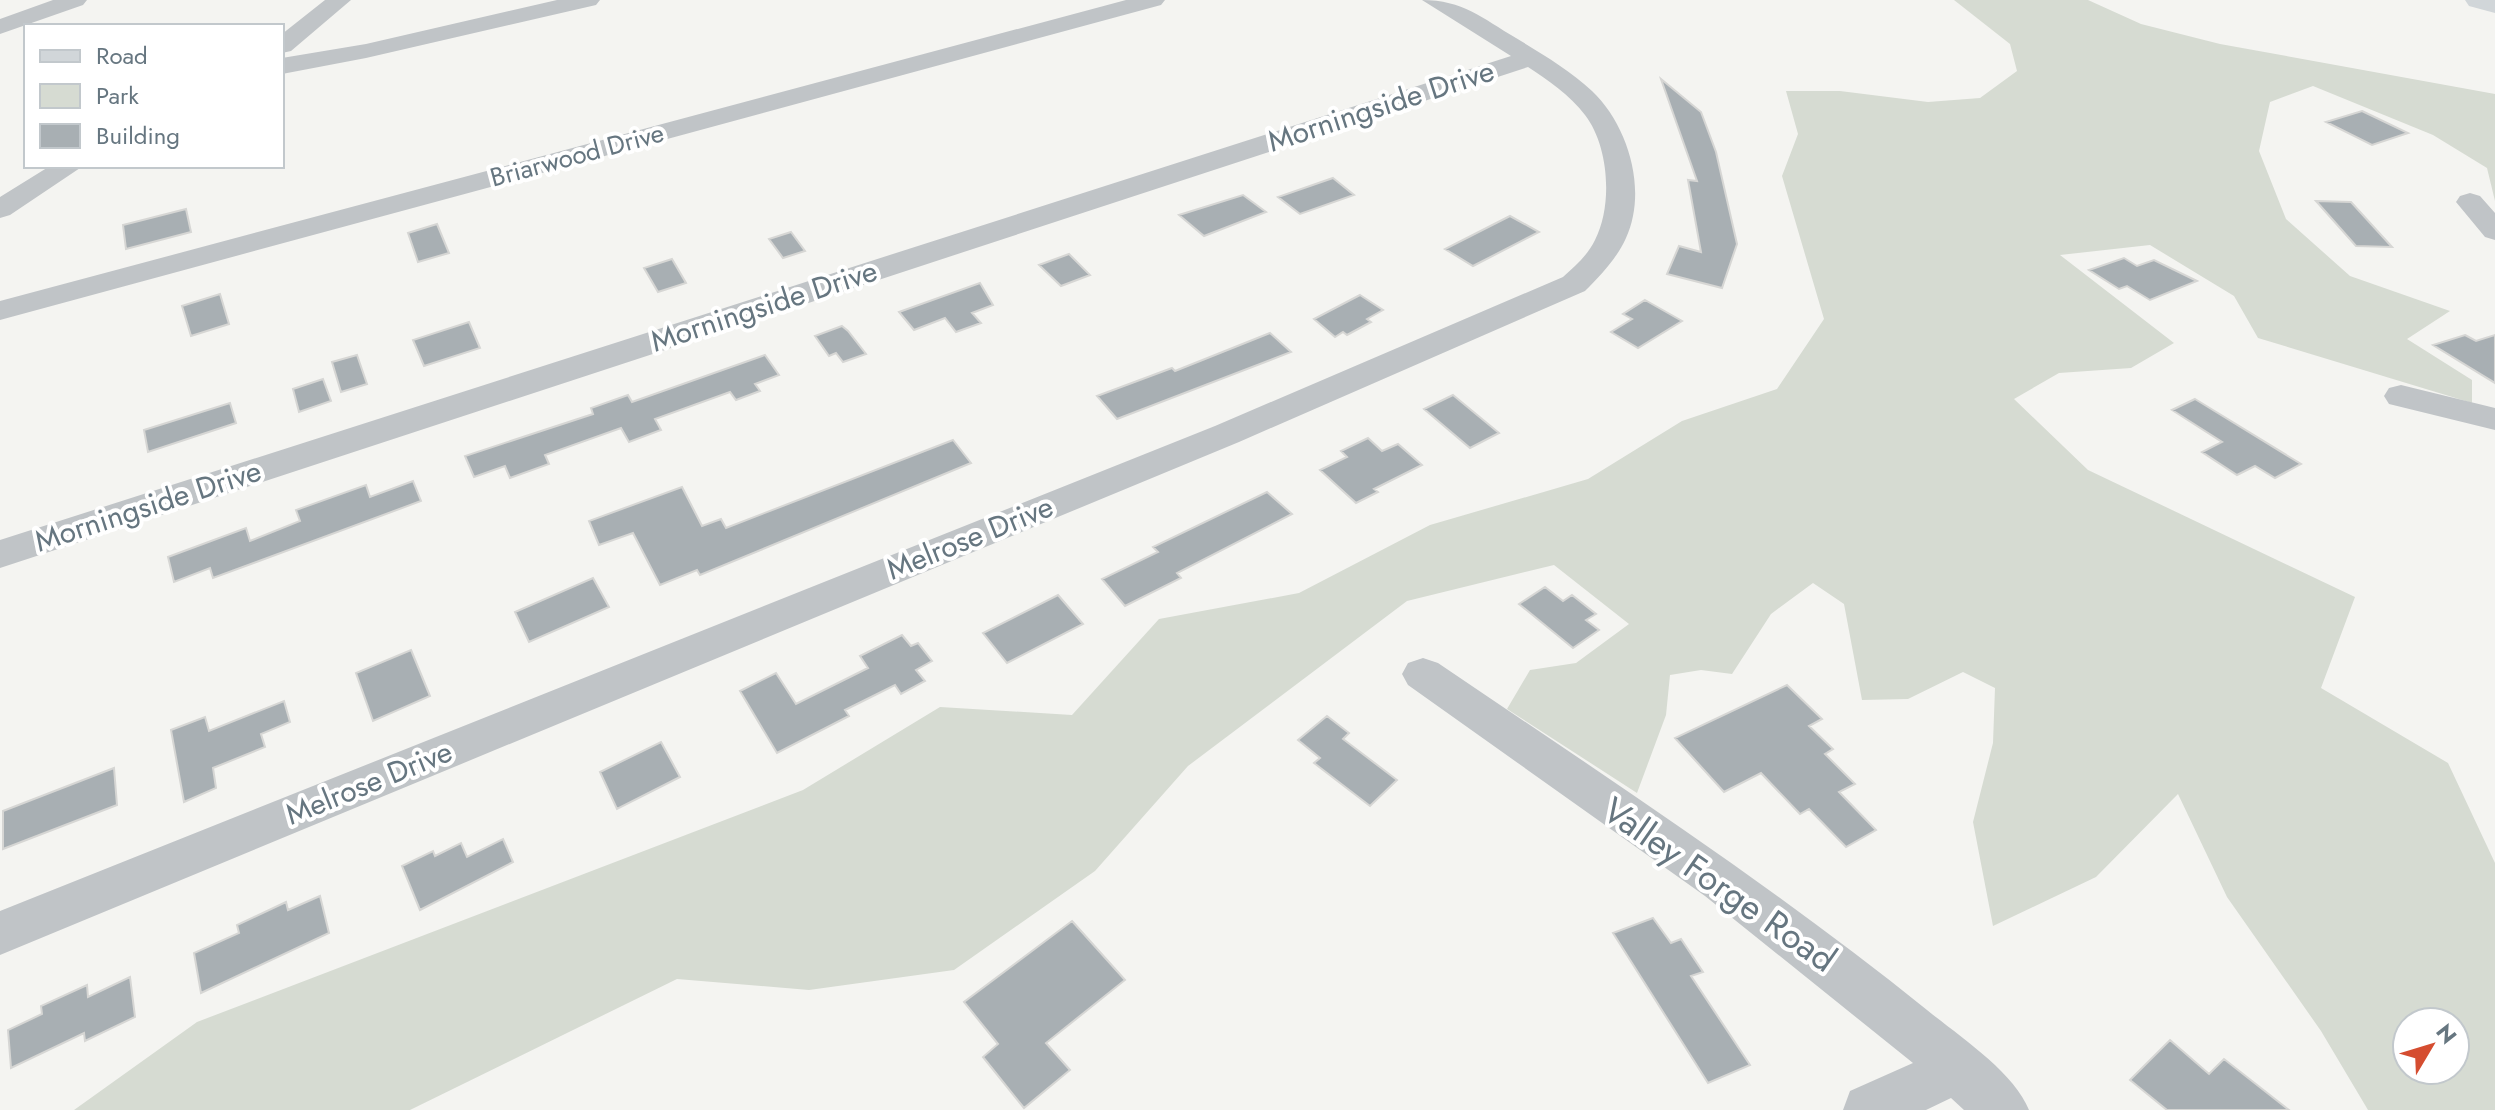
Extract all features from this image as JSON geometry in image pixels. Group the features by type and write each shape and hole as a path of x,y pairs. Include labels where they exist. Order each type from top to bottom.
{"street":[{"path":"0,27 75,0"},
{"path":"284,44 339,0"},
{"path":"284,66 366,51 588,0"},
{"name":"Briarwood Drive","path":"0,311 1153,0"},
{"name":"Melrose Drive","path":"0,933 1227,434 1574,284 1601,259 1616,230 1621,201 1614,146 1593,107 1528,59 1434,0"},
{"name":"Morningside Drive","path":"0,554 1528,59"},
{"path":"0,209 66,168"},
{"path":"2470,202 2495,231"},
{"path":"2401,396 2495,419"},
{"name":"Valley Forge Road","path":"1423,674 1827,958 2003,1110"},
{"path":"1869,1110 1958,1068"}],"green space":[{"path":"1954,0 2088,0 2141,24 2220,44 2495,94 2495,201 2487,168 2433,135 2313,86 2270,102 2259,151 2286,219 2350,276 2450,311 2407,339 2472,380 2472,403 2258,338 2234,296 2150,245 2060,255 2174,343 2131,368 2059,373 2014,399 2088,470 2355,597 2321,688 2448,763 2495,863 2495,1110 2368,1110 2321,1031 2227,897 2178,794 2096,877 1993,926 1973,822 1993,743 1995,688 1963,672 1908,699 1862,700 1844,604 1813,583 1771,614 1732,674 1701,670 1670,675 1666,715 1637,793 1507,709 1530,670 1576,663 1629,624 1554,565 1407,601 1188,766 1095,871 954,970 809,990 677,979 410,1110 74,1110 197,1022 803,790 940,707 1072,715 1159,619 1299,593 1430,525 1588,479 1682,421 1777,389 1824,319 1782,176 1798,134 1786,91 1840,91 1928,102 1980,98 2017,71 2010,44"}],"building":[{"path":"1661,79 1701,112 1716,152 1737,244 1722,288 1667,274 1679,246 1701,252 1688,180 1697,181"},
{"path":"2362,111 2408,133 2372,145 2326,122"},
{"path":"1333,178 1354,195 1300,214 1278,197"},
{"path":"1243,195 1266,212 1204,236 1179,215"},
{"path":"2316,201 2351,202 2392,247 2356,246"},
{"path":"186,209 191,232 126,249 123,225"},
{"path":"1510,216 1539,232 1473,266 1445,249"},
{"path":"437,224 449,253 418,262 408,233"},
{"path":"791,232 805,251 783,258 769,239"},
{"path":"1069,254 1090,275 1061,286 1039,265"},
{"path":"2124,258 2137,266 2154,260 2197,281 2150,300 2127,286 2119,289 2089,270"},
{"path":"672,259 686,283 658,292 644,268"},
{"path":"980,283 993,305 972,313 981,323 956,332 945,318 914,330 899,312"},
{"path":"220,294 229,324 191,336 182,306"},
{"path":"1360,295 1383,310 1367,319 1371,322 1347,335 1343,332 1335,337 1314,319"},
{"path":"1645,300 1682,321 1638,348 1611,332 1632,319 1623,314"},
{"path":"469,322 480,348 424,366 413,340"},
{"path":"842,326 866,354 843,362 836,353 829,356 815,336"},
{"path":"1270,333 1291,352 1117,419 1097,396 1172,368 1175,371"},
{"path":"2465,335 2476,341 2495,335 2495,383 2433,345"},
{"path":"357,355 367,384 341,392 332,362"},
{"path":"765,355 779,375 755,384 760,391 736,400 730,392 655,419 661,430 629,442 621,428 545,455 549,464 510,478 505,466 474,477 465,456 593,414 591,408 628,395 632,402"},
{"path":"323,379 331,401 299,412 293,389"},
{"path":"1453,395 1499,433 1470,448 1424,409"},
{"path":"2195,399 2301,464 2275,478 2255,466 2237,475 2202,452 2222,442 2172,410"},
{"path":"230,403 236,423 148,452 144,430"},
{"path":"1368,438 1382,451 1398,444 1422,465 1374,489 1378,492 1356,503 1320,470 1347,457 1341,451"},
{"path":"953,440 971,463 700,575 697,570 660,585 633,533 599,545 589,521 682,487 702,526 721,519 726,528"},
{"path":"413,481 421,501 213,578 210,568 174,582 168,557 246,528 250,541 300,521 296,510 366,485 370,497"},
{"path":"1267,492 1292,514 1177,573 1181,578 1125,606 1102,579 1158,552 1153,547"},
{"path":"593,578 609,607 529,642 515,612"},
{"path":"1545,587 1563,601 1572,595 1596,614 1586,620 1599,630 1573,648 1519,604"},
{"path":"1058,595 1083,624 1007,663 983,633"},
{"path":"902,635 911,646 918,643 932,661 916,670 925,681 901,694 895,685 845,710 849,716 777,753 740,691 776,673 796,704 868,668 860,656"},
{"path":"411,650 430,696 373,721 356,673"},
{"path":"1787,685 1822,719 1809,726 1833,749 1825,754 1855,784 1839,792 1876,830 1846,847 1809,809 1800,814 1761,773 1724,792 1675,738"},
{"path":"284,701 290,722 261,734 265,747 213,768 216,788 184,802 171,730 205,717 209,731"},
{"path":"1327,716 1349,733 1343,739 1397,780 1370,806 1314,763 1320,758 1298,740"},
{"path":"661,742 680,777 617,809 600,772"},
{"path":"114,768 117,805 3,849 3,811"},
{"path":"503,839 513,862 420,910 402,866 433,851 435,856 461,843 467,857"},
{"path":"320,896 329,933 201,993 194,953 239,933 237,925 286,902 288,910"},
{"path":"1653,918 1671,943 1681,939 1703,972 1691,976 1750,1065 1708,1083 1613,933"},
{"path":"1072,921 1125,980 1046,1043 1070,1070 1024,1108 983,1057 998,1044 964,1002"},
{"path":"130,977 135,1017 85,1041 84,1033 11,1068 8,1030 42,1014 41,1006 87,985 88,997"},
{"path":"2170,1040 2209,1074 2224,1059 2289,1110 2167,1110 2130,1080"}]}
